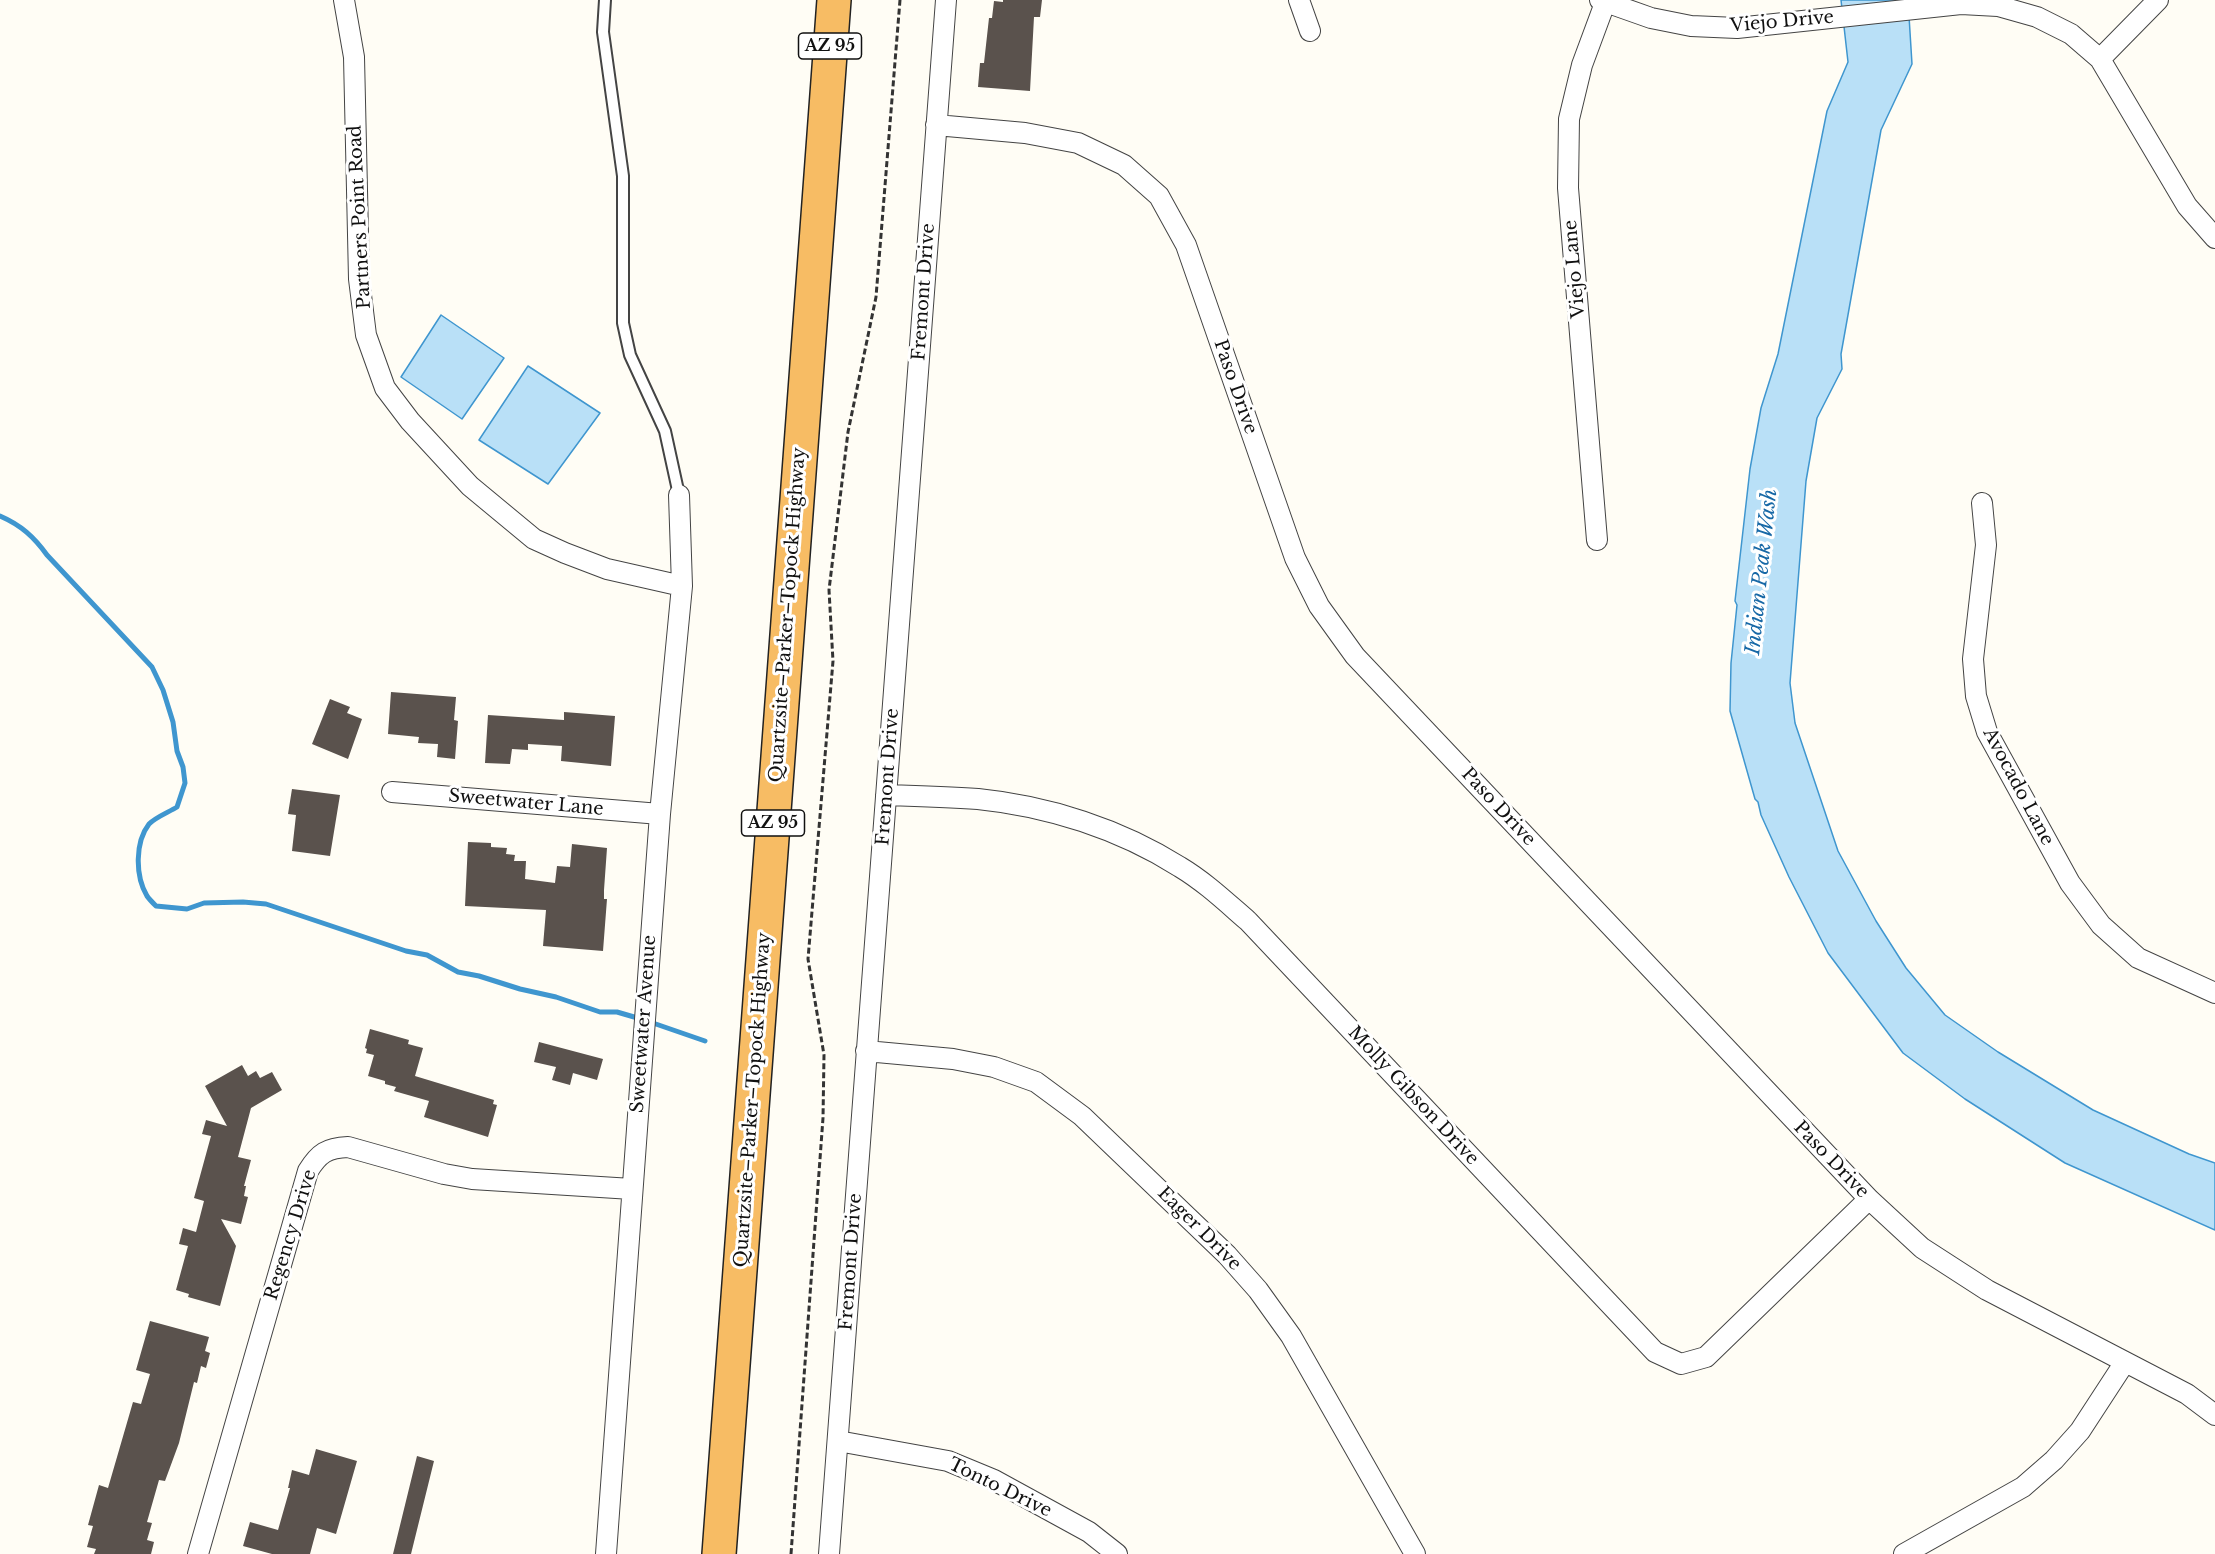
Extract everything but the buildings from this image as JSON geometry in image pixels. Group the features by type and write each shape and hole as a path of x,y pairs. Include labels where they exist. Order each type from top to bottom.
{"highway":[{"name":"Quartzsite–Parker–Topock Highway","path":"719,1554 834,0"}],"street":[{"name":"Partners Point Road","path":"344,0 354,57 359,279 366,335 385,388 410,422 470,486 534,539 607,569 682,586"},
{"name":"Fremont Drive","path":"829,1554 946,0"},
{"path":"1299,0 1310,31"},
{"path":"2100,58 2158,0"},
{"name":"Viejo Drive","path":"1603,2 1652,18 1691,26 1737,28 1961,2 1998,6 2037,17 2071,34 2100,58 2187,206 2215,238"},
{"name":"Viejo Lane","path":"1597,540 1568,176 1569,119 1582,65 1603,2"},
{"name":"Paso Drive","path":"936,125 1025,133 1078,143 1124,165 1159,196 1186,245 1294,558 1319,606 1355,656 1869,1199 1922,1248 1987,1290 2187,1394 2215,1415"},
{"name":"Sweetwater Avenue","path":"606,1554 660,814 682,586 679,495"},
{"name":"Avocado Lane","path":"1982,502 1986,545 1973,659 1976,696 1987,732 2070,883 2101,925 2138,958 2215,993"},
{"name":"Sweetwater Lane","path":"392,792 660,814"},
{"name":"Molly Gibson Drive","path":"886,795 979,799 1042,810 1099,826 1181,867 1212,889 1248,921 1655,1352 1681,1364 1706,1357 1869,1199"},
{"name":"Eager Drive","path":"866,1051 953,1059 994,1067 1036,1082 1082,1116 1227,1255 1258,1290 1291,1336 1415,1554"},
{"name":"Regency Drive","path":"198,1554 308,1171 316,1157 334,1148 348,1147 444,1174 472,1179 632,1189"},
{"path":"1904,1554 2023,1487 2054,1460 2080,1431 2125,1362"},
{"name":"Tonto Drive","path":"837,1441 948,1461 994,1480 1089,1532 1117,1554"}],"lane":[{"path":"605,0 603,32 623,176 623,323 630,355 665,431 679,495"}],"path":[{"path":"791,1554 823,1118 824,1055 808,959 833,661 829,590 848,432 876,297 900,0"}],"water":[{"name":"Indian Peak Wash","path":"1841,0 1908,0 1912,64 1881,130 1841,354 1842,369 1817,418 1806,481 1790,683 1795,723 1838,851 1876,921 1906,968 1945,1015 1998,1052 2093,1110 2189,1154 2215,1163 2215,1230 2065,1163 1965,1099 1903,1053 1828,953 1789,877 1755,799 1730,711 1731,663 1737,605 1735,601 1750,469 1761,408 1778,354 1827,111 1848,62"},
{"path":"441,315 504,358 462,419 401,377"},
{"path":"528,366 600,413 548,484 479,440"}],"waterway":[{"path":"0,516 21,528 37,543 152,667 163,690 173,722 185,783 177,807 149,824 141,840 138,859 140,879 147,896 156,906 187,909 204,903 266,904 406,951 427,955 458,972 556,997 600,1012 617,1012 641,1019"},
{"path":"650,1022 705,1041"}]}
